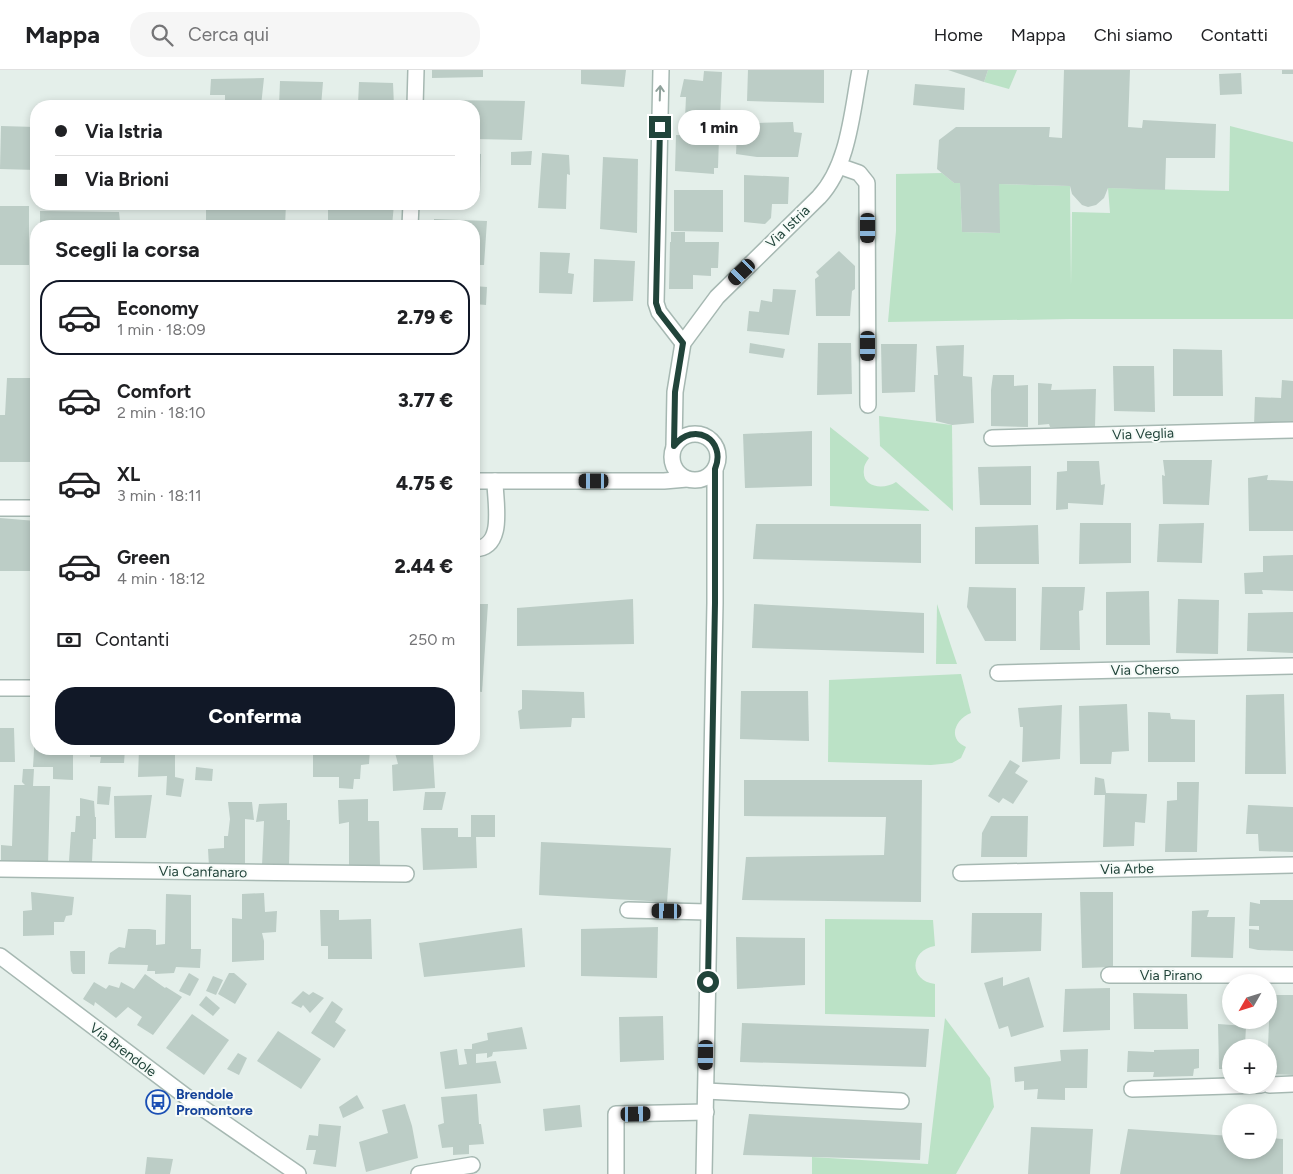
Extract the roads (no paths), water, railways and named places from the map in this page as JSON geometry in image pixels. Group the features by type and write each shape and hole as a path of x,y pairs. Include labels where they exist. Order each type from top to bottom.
{"street":[{"path":"415,100 416,70"},
{"path":"661,70 656,303 659,312 683,343"},
{"name":"Via Istria","path":"687,479 675,469 672,453 674,446 675,392 683,343 717,296 830,184 839,166 844,149 860,70"},
{"path":"839,166 859,173 867,183 868,405"},
{"name":"Via Veglia","path":"992,438 1293,430"},
{"path":"480,481 664,481 687,479 695,481 710,475 715,469 718,462 716,448 707,437 692,434 679,440 674,446"},
{"path":"704,1174 715,469"},
{"path":"480,548 490,544 495,535 495,481"},
{"path":"0,508 30,508"},
{"name":"Via Cherso","path":"998,673 1293,666"},
{"path":"0,688 30,688"},
{"name":"Via Arbe","path":"961,873 1293,865"},
{"name":"Via Canfanaro","path":"0,869 406,874"},
{"path":"628,910 708,912"},
{"name":"Via Brendole","path":"0,956 188,1098 298,1174"},
{"name":"Via Pirano","path":"1109,975 1293,974"},
{"path":"1277,1085 1293,1084"},
{"path":"1132,1090 1222,1087"},
{"path":"706,1091 902,1101"},
{"path":"616,1174 616,1114 706,1112"},
{"path":"419,1174 472,1165"}],"place":[{"name":"Brendole Promontore","path":"158,1102"}]}
